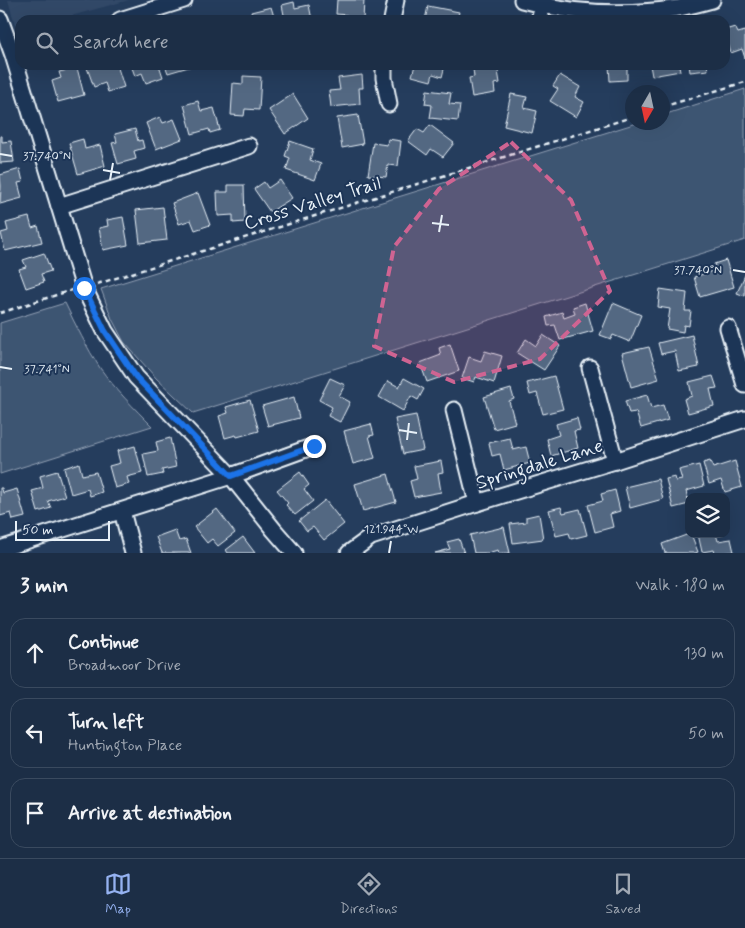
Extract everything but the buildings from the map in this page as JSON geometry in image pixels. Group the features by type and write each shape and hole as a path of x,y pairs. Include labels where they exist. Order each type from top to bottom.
{"street":[{"path":"133,15 164,3 184,0"},
{"path":"393,15 396,0"},
{"path":"522,0 542,9 595,12 634,12 679,8 712,0"},
{"path":"0,19 15,68"},
{"path":"15,70 84,288 105,331 136,377 231,476 294,553"},
{"path":"384,70 389,104"},
{"path":"59,206 249,146"},
{"path":"728,328 745,385"},
{"path":"590,368 615,461"},
{"path":"454,410 477,503"},
{"name":"Springdale Lane","path":"349,553 371,537 745,419"},
{"path":"0,548 231,476 314,446"},
{"path":"122,511 133,553"}],"path":[{"path":"670,105 745,82"},
{"name":"Cross Valley Trail","path":"0,313 625,119"}],"highlighted area":[{"path":"511,142 571,200 610,291 540,359 454,382 374,346 394,247 439,189"}],"shaded area":[{"path":"8,0 129,0 74,15 15,15 15,24"},
{"path":"745,89 745,240 193,413 156,378 124,342 112,319 101,289 625,127 625,130 670,130 670,113"},
{"path":"65,303 100,368 118,391 152,426 0,474 0,323"}],"route":[{"path":"84,288 105,331 136,377 231,476 314,446"}]}
